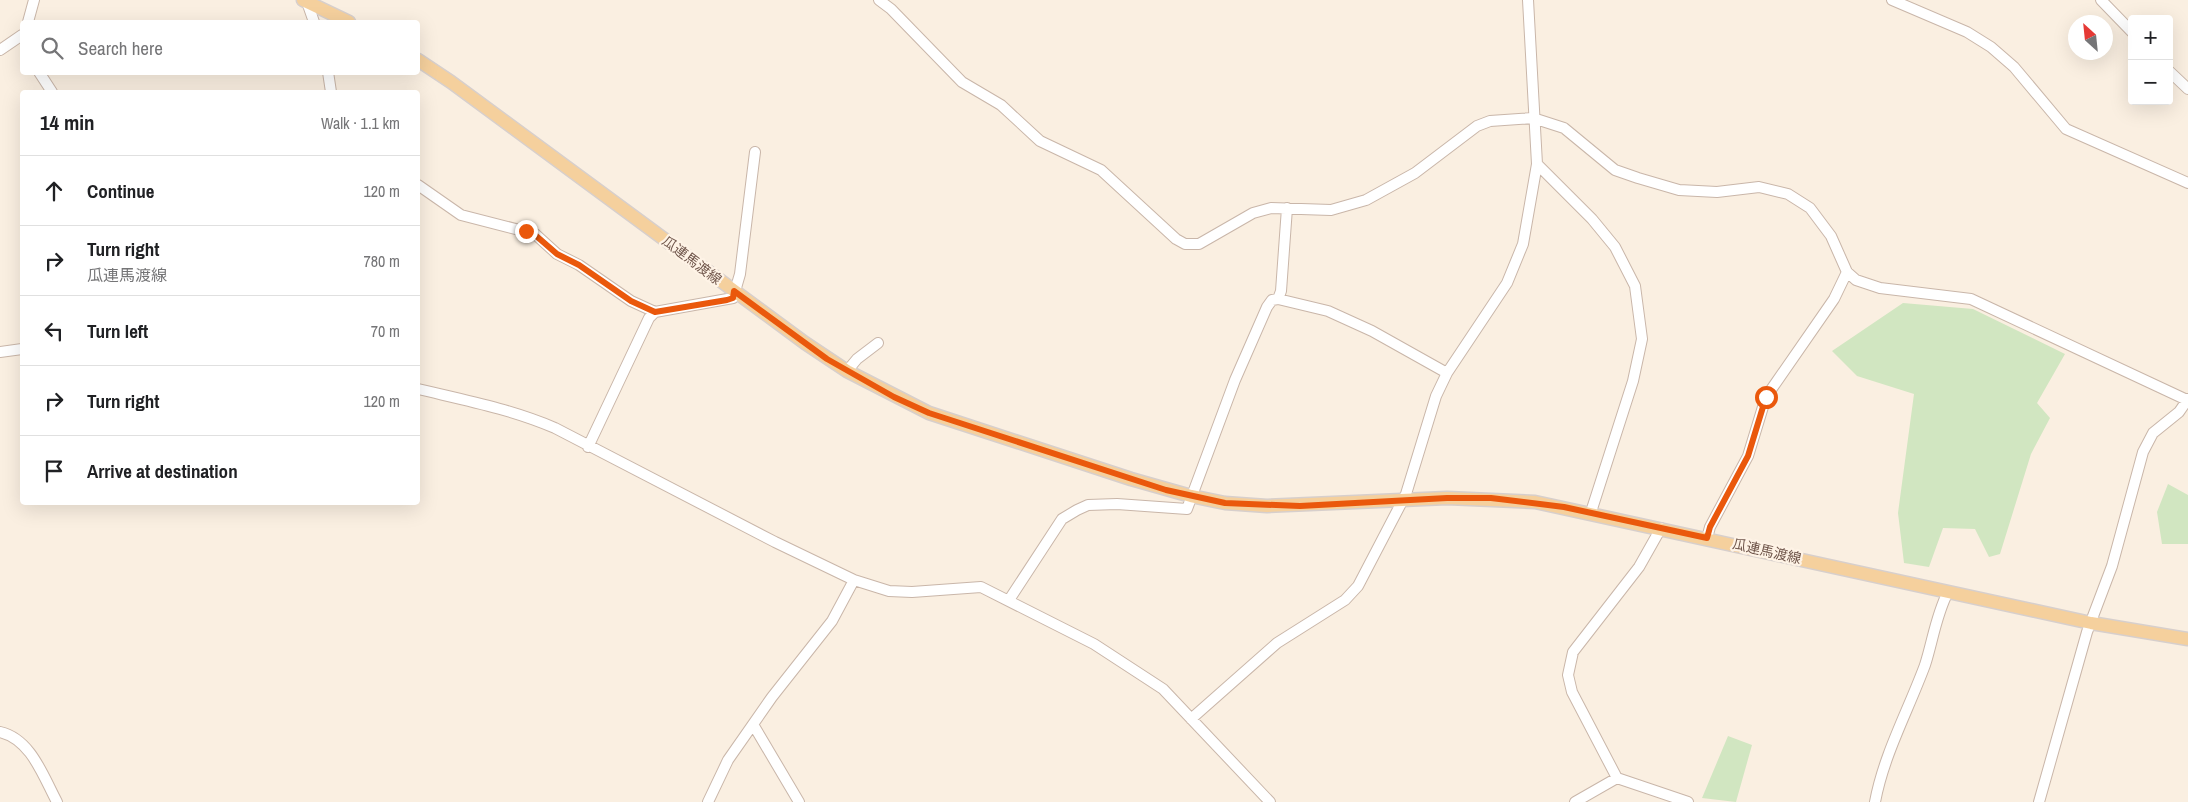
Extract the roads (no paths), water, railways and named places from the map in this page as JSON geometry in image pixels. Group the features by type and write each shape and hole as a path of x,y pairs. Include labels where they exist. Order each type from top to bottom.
{"main road":[{"path":"305,1 345,20"},
{"name":"瓜連馬渡線","path":"420,61 451,82 734,291 846,371 929,413 1131,479 1191,496 1225,503 1267,506 1491,498 1535,502 1591,512 2091,623 2188,639"}],"street":[{"path":"29,20 34,0"},
{"path":"879,0 891,9 962,82 1000,105 1040,141 1101,170 1176,239 1185,244 1198,244 1253,213 1271,208 1331,210 1366,200 1415,173 1477,126 1490,121 1533,118 1564,128 1615,170 1638,178 1679,190 1717,192 1759,187 1788,194 1810,208 1831,236 1847,272 1856,280 1880,288 1971,299 2188,400 2179,412 2154,434 2143,452 2112,566 2091,623 2039,802"},
{"path":"1191,719 1278,642 1345,600 1358,586 1411,480 1436,396 1447,373 1507,283 1523,244 1536,164 1528,0"},
{"path":"1892,0 1967,32 1991,47 2014,68 2066,129 2187,182"},
{"path":"2101,0 2128,28"},
{"path":"305,1 313,20"},
{"path":"0,50 20,36"},
{"path":"41,75 51,90"},
{"path":"328,75 331,90"},
{"path":"2173,75 2188,89"},
{"path":"420,186 462,215 534,234 557,254 579,265 631,301 655,312 733,298 740,274 755,152"},
{"path":"1536,164 1592,219 1615,247 1635,286 1642,339 1633,381 1591,512"},
{"path":"1278,299 1281,291 1287,208"},
{"path":"1707,538 1710,527 1748,456 1766,397 1834,299 1847,272"},
{"path":"1008,600 1062,519 1077,510 1088,506 1117,504 1187,509 1235,380 1266,307 1272,300 1278,299 1328,311 1372,331 1447,373"},
{"path":"588,446 650,318 655,312"},
{"path":"846,371 857,359 878,343"},
{"path":"0,352 20,349"},
{"path":"420,389 531,417 854,580 889,590 912,592 981,587 1008,600 1124,662 1163,689 1270,802"},
{"path":"1661,528 1639,567 1573,652 1568,674 1572,692 1617,778 1688,802"},
{"path":"708,802 728,760 754,726 772,697 832,621 854,580"},
{"path":"1874,802 1880,776 1925,664 1941,605 1948,592"},
{"path":"754,726 798,802"},
{"path":"0,732 19,739 26,747 57,802"},
{"path":"1575,802 1617,778"}]}
